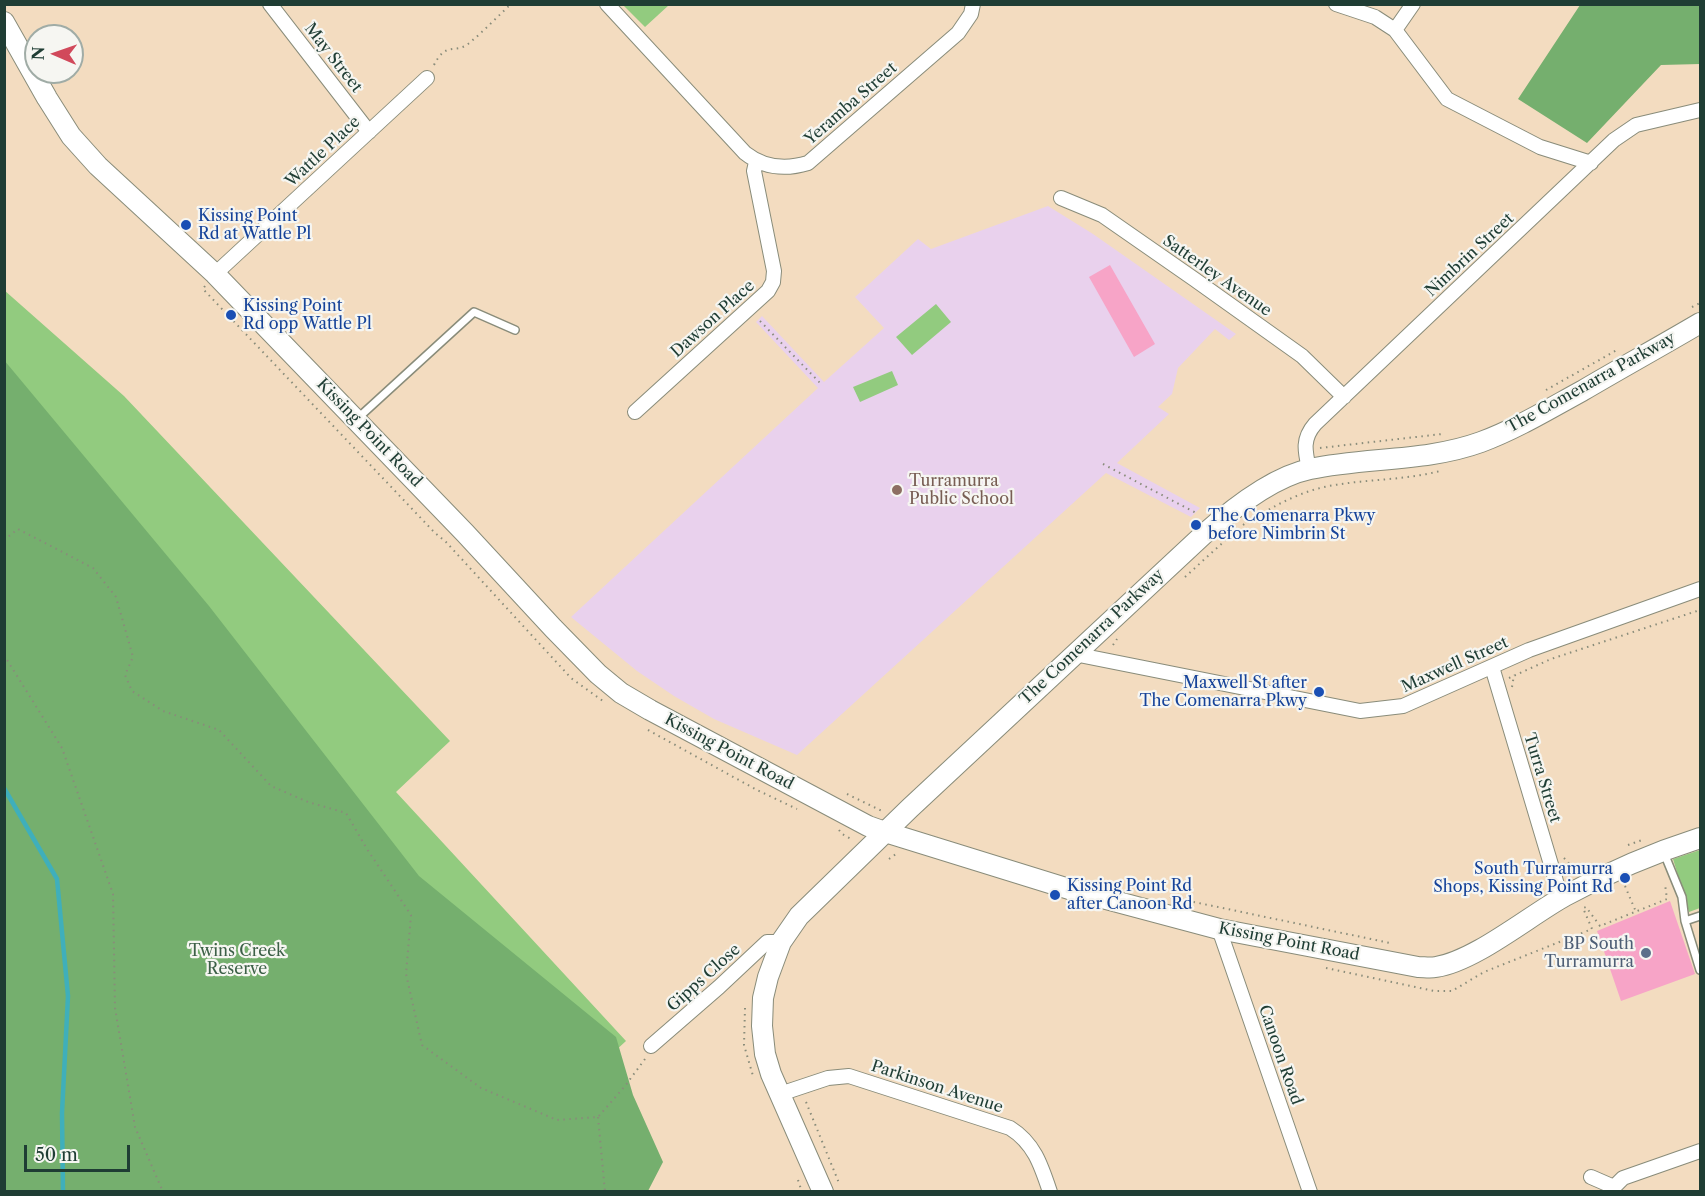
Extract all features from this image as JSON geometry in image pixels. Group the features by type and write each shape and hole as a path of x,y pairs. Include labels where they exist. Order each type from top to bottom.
{"main road":[{"name":"Kissing Point Road","path":"4,22 71,136 98,166 215,274 598,674 621,693 868,825 1069,889 1220,929 1418,967 1436,967 1456,962 1561,898 1615,870 1663,850 1701,838"},
{"name":"The Comenarra Parkway","path":"823,1191 771,1074 765,1054 762,1012 768,977 781,942 799,916 1074,654 1230,512 1266,488 1309,469 1436,454 1480,442 1540,414 1695,316"}],"street":[{"name":"May Street","path":"270,4 369,132"},
{"path":"607,4 745,153 756,162"},
{"name":"Yeramba Street","path":"756,162 777,167 794,167 808,163 958,33 971,14 973,4"},
{"path":"1336,4 1375,17 1395,30 1448,99 1540,147 1592,163"},
{"path":"1395,30 1413,4"},
{"name":"Wattle Place","path":"215,274 427,78"},
{"name":"Nimbrin Street","path":"1309,469 1305,449 1308,432 1620,135 1636,125 1700,110"},
{"name":"Dawson Place","path":"635,412 768,291 773,282 774,271 754,171 756,162"},
{"name":"Satterley Avenue","path":"1060,198 1102,215 1302,356 1344,397"},
{"name":"Maxwell Street","path":"1074,654 1360,711 1403,706 1529,650 1701,589"},
{"name":"Turra Street","path":"1492,667 1561,898"},
{"name":"Canoon Road","path":"1220,929 1310,1191"},
{"name":"Gipps Close","path":"651,1046 767,942 781,942"},
{"name":"Parkinson Avenue","path":"780,1094 828,1077 849,1076 1002,1125 1022,1136 1030,1144 1050,1191"},
{"path":"1591,1178 1613,1189 1623,1178 1701,1151"}],"lane":[{"path":"355,421 474,312 515,330"},
{"path":"1663,850 1682,897 1685,921 1697,949 1701,970"},
{"path":"1685,921 1701,916"}],"path":[{"path":"427,78 439,55 452,48 465,46 511,4"},
{"path":"1695,316 1701,303"},
{"path":"759,321 822,385"},
{"path":"1546,390 1617,350"},
{"path":"1317,448 1447,433"},
{"path":"1103,464 1198,514"},
{"path":"1238,528 1281,502 1310,491 1334,485 1399,478 1444,470"},
{"path":"4,540 18,529 93,568 116,597 133,657 125,675 132,691 163,711 219,730 271,786 308,802 346,813 366,849 411,915 406,974 422,1045 481,1088 557,1120 598,1117 626,1086 651,1046"},
{"path":"1179,582 1229,536"},
{"path":"1506,679 1551,659 1701,610"},
{"path":"1113,645 1120,634"},
{"path":"4,655 62,748 113,894 116,1008 131,1106 135,1127 163,1191"},
{"path":"842,792 882,811"},
{"path":"1625,886 1636,912"},
{"path":"1167,897 1396,944"},
{"path":"1592,929 1600,926"},
{"path":"806,1102 834,1169"},
{"path":"598,1117 605,1191"}],"shaded area":[{"name":"Turramurra Public School","path":"1048,206 1093,234 1236,334 1229,340 1215,329 1178,368 1172,394 1158,407 1169,414 1117,463 1200,508 1191,517 1106,473 797,755 714,719 674,696 637,671 571,617 818,388 756,322 762,316 824,382 884,328 855,297 918,239 931,249"}],"green space":[{"path":"623,5 669,5 645,27"},
{"path":"1580,5 1700,5 1700,64 1661,65 1587,143 1518,99"},
{"name":"Twins Creek Reserve","path":"4,290 124,396 450,741 396,792 626,1041 462,1191 5,1191"},
{"path":"936,304 951,322 912,355 896,337"},
{"name":"Twins Creek Reserve","path":"4,360 209,606 419,876 616,1037 633,1095 663,1162 648,1191 5,1191"},
{"path":"892,371 898,385 860,402 853,387"},
{"path":"1700,850 1700,908 1689,912 1673,859"}],"building":[{"path":"1110,265 1155,344 1134,357 1089,277"},
{"name":"BP South Turramurra","path":"1670,901 1695,974 1621,1001 1597,931"}],"waterway":[{"path":"4,788 57,879 68,996 62,1113 63,1192"}],"place":[{"name":"Kissing Point Rd at Wattle Pl","path":"186,225"},
{"name":"Kissing Point Rd opp Wattle Pl","path":"231,315"},
{"name":"Turramurra Public School","path":"897,490"},
{"name":"The Comenarra Pkwy before Nimbrin St","path":"1196,525"},
{"name":"Maxwell St after The Comenarra Pkwy","path":"1319,692"},
{"name":"South Turramurra Shops, Kissing Point Rd","path":"1625,878"},
{"name":"Kissing Point Rd after Canoon Rd","path":"1055,895"},
{"name":"BP South Turramurra","path":"1646,953"}]}
